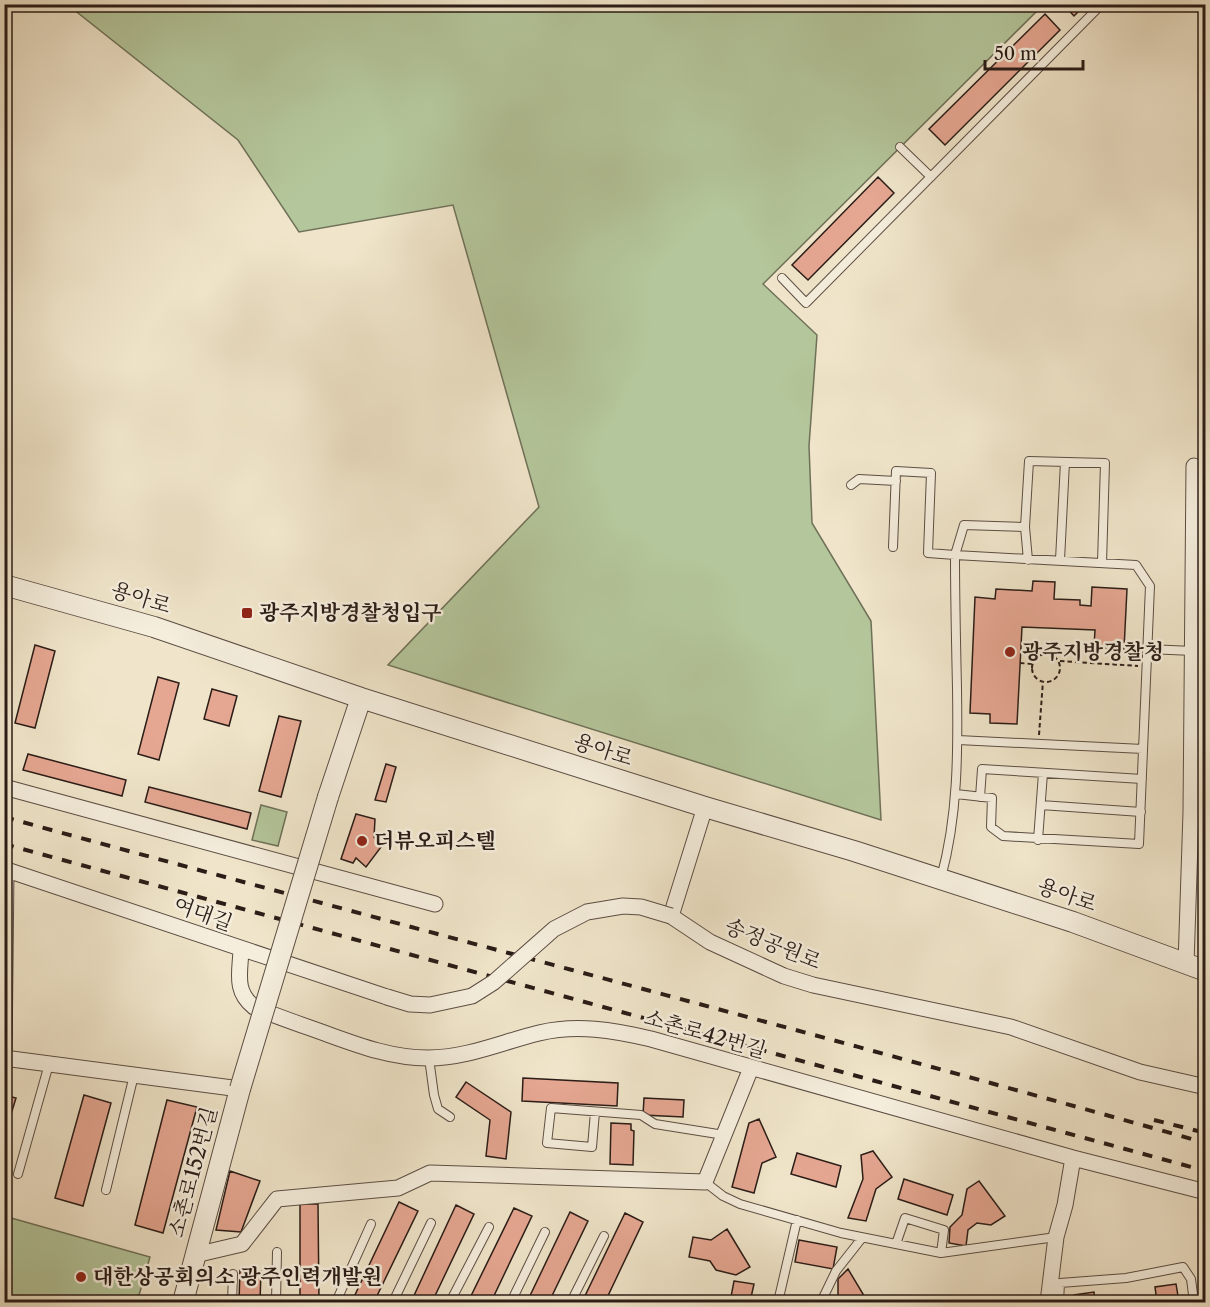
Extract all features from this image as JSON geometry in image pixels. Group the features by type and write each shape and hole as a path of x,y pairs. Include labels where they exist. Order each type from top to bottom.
{"street":[{"path":"1186,963 1190,881 1194,466"},
{"name":"용아로","path":"4,585 154,627 361,698 705,807 854,851 1073,922 1206,971"},
{"name":"소촌로152번길","path":"183,1302 240,1089 328,797 361,698"},
{"path":"4,787 435,903"},
{"path":"671,916 705,807"},
{"path":"5,869 5,1058 240,1089"},
{"name":"여대길","path":"5,869 241,950 387,997"},
{"name":"송정공원로","path":"387,997 410,1005 430,1005 472,996 494,982 554,929 587,912 623,906 642,907 671,916 710,942 784,976 813,985 1011,1027 1140,1072 1206,1087"},
{"name":"소촌로42번길","path":"241,950 240,990 244,999 254,1007 378,1052 399,1057 455,1056 538,1033 582,1027 619,1032 651,1039 1073,1158 1206,1192"},
{"path":"195,1255 242,1244 278,1199 398,1188 430,1173 705,1182 751,1068"},
{"path":"1048,1302 1056,1237 1065,1204 1073,1158"}],"lane":[{"path":"782,278 806,303 1102,4"},
{"path":"900,147 931,177"},
{"path":"1028,560 1024,527 1029,461 1105,463 1102,563"},
{"path":"1060,561 1065,462"},
{"path":"893,548 896,471 932,473 928,553 1136,565 1150,586 1139,844 1038,840 1003,836 991,827 992,798 956,794"},
{"path":"851,485 859,479 896,481"},
{"path":"941,880 950,847 956,794 958,740 955,555 964,525 1024,527"},
{"path":"1148,649 1193,651"},
{"path":"958,740 1143,749"},
{"path":"980,797 982,770 1142,779"},
{"path":"1038,840 1043,773"},
{"path":"1041,805 1141,812"},
{"path":"429,1058 438,1109 450,1117"},
{"path":"18,1174 49,1064"},
{"path":"106,1190 134,1075"},
{"path":"596,1112 592,1147 548,1143 551,1108 641,1115 655,1124 724,1135"},
{"path":"705,1182 723,1196 740,1204 862,1238 942,1253 1056,1237"},
{"path":"897,1244 904,1218 944,1230 942,1253"},
{"path":"778,1302 797,1220"},
{"path":"393,1302 431,1223"},
{"path":"336,1302 371,1224"},
{"path":"450,1302 489,1227"},
{"path":"511,1302 545,1232"},
{"path":"571,1302 604,1236"},
{"path":"822,1302 836,1271 862,1238"},
{"path":"276,1302 277,1252"},
{"path":"1059,1302 1060,1283 1126,1278 1183,1268 1191,1279 1194,1302"},
{"path":"232,1302 234,1274"}],"path":[{"path":"1052,654 1059,661 1058,675 1050,681 1043,681 1034,674 1032,664 1038,656 1052,654"},
{"path":"1059,661 1147,667"},
{"path":"1020,663 1032,664"},
{"path":"1039,744 1043,681"}],"green space":[{"path":"68,5 1043,5 763,284 817,335 809,446 812,523 871,621 881,820 388,665 539,507 453,205 299,232 238,140"},
{"path":"261,805 287,812 278,846 252,840"},
{"path":"1205,856 1206,933 1202,922"},
{"name":"대한상공회의소 광주인력개발원","path":"4,1216 150,1257 137,1302 5,1302"}],"building":[{"path":"1063,4 1086,4 1074,16"},
{"path":"1045,14 1060,30 945,145 929,129"},
{"path":"878,177 894,193 808,280 792,265"},
{"name":"광주지방경찰청","path":"1033,581 1055,582 1054,599 1080,600 1080,605 1091,606 1092,587 1127,589 1124,649 1094,647 1095,630 1022,627 1017,724 990,723 990,714 970,713 975,597 995,599 996,589 1032,591"},
{"path":"35,645 55,651 35,728 15,723"},
{"path":"158,677 179,683 159,760 138,754"},
{"path":"212,689 237,696 229,726 204,719"},
{"path":"279,716 301,721 281,797 259,791"},
{"path":"28,754 126,780 122,796 23,770"},
{"path":"386,764 396,767 386,802 375,800"},
{"path":"149,787 251,813 247,829 145,802"},
{"name":"더뷰오피스텔","path":"356,814 375,819 374,837 381,847 366,867 356,858 353,863 341,859"},
{"path":"523,1078 618,1083 617,1106 522,1101"},
{"path":"466,1082 511,1112 506,1159 486,1156 490,1120 456,1097"},
{"path":"4,1095 16,1098 4,1137"},
{"path":"84,1095 111,1103 83,1206 55,1198"},
{"path":"644,1098 684,1100 683,1117 643,1115"},
{"path":"167,1100 197,1107 163,1233 135,1225"},
{"path":"759,1119 776,1157 762,1163 754,1193 732,1187 749,1123"},
{"path":"611,1123 631,1124 631,1130 634,1131 633,1165 610,1164"},
{"path":"873,1151 892,1177 876,1189 866,1221 848,1218 863,1179 861,1155"},
{"path":"797,1153 841,1166 836,1187 791,1174"},
{"path":"230,1171 260,1181 241,1232 216,1230"},
{"path":"904,1179 953,1195 947,1215 898,1199"},
{"path":"979,1181 1005,1216 991,1225 977,1223 968,1230 966,1246 949,1243 950,1227 962,1215 967,1189"},
{"path":"399,1202 418,1211 374,1302 361,1302 353,1299"},
{"path":"300,1204 318,1204 319,1302 300,1302"},
{"path":"456,1205 474,1214 432,1302 411,1302"},
{"path":"514,1208 532,1216 491,1302 468,1302"},
{"path":"570,1212 588,1221 549,1302 527,1302"},
{"path":"625,1213 643,1222 605,1302 582,1302"},
{"path":"727,1229 750,1267 736,1275 716,1270 710,1261 689,1257 693,1237 711,1240"},
{"path":"799,1240 837,1247 833,1269 795,1262"},
{"path":"848,1269 866,1299 861,1302 828,1302 838,1295 838,1279"},
{"path":"240,1270 261,1271 260,1302 239,1302"},
{"path":"734,1281 754,1284 750,1302 730,1302"},
{"path":"1176,1284 1179,1302 1157,1302 1155,1287"},
{"path":"1094,1292 1095,1302 1075,1302 1074,1295"}],"railway":[{"path":"4,817 1206,1143"},
{"path":"4,844 1206,1171"},
{"path":"1154,1120 1206,1133"}],"place":[{"name":"광주지방경찰청입구","path":"247,613"},
{"name":"광주지방경찰청","path":"1010,652"},
{"name":"더뷰오피스텔","path":"362,841"},
{"name":"대한상공회의소 광주인력개발원","path":"81,1277"}]}
